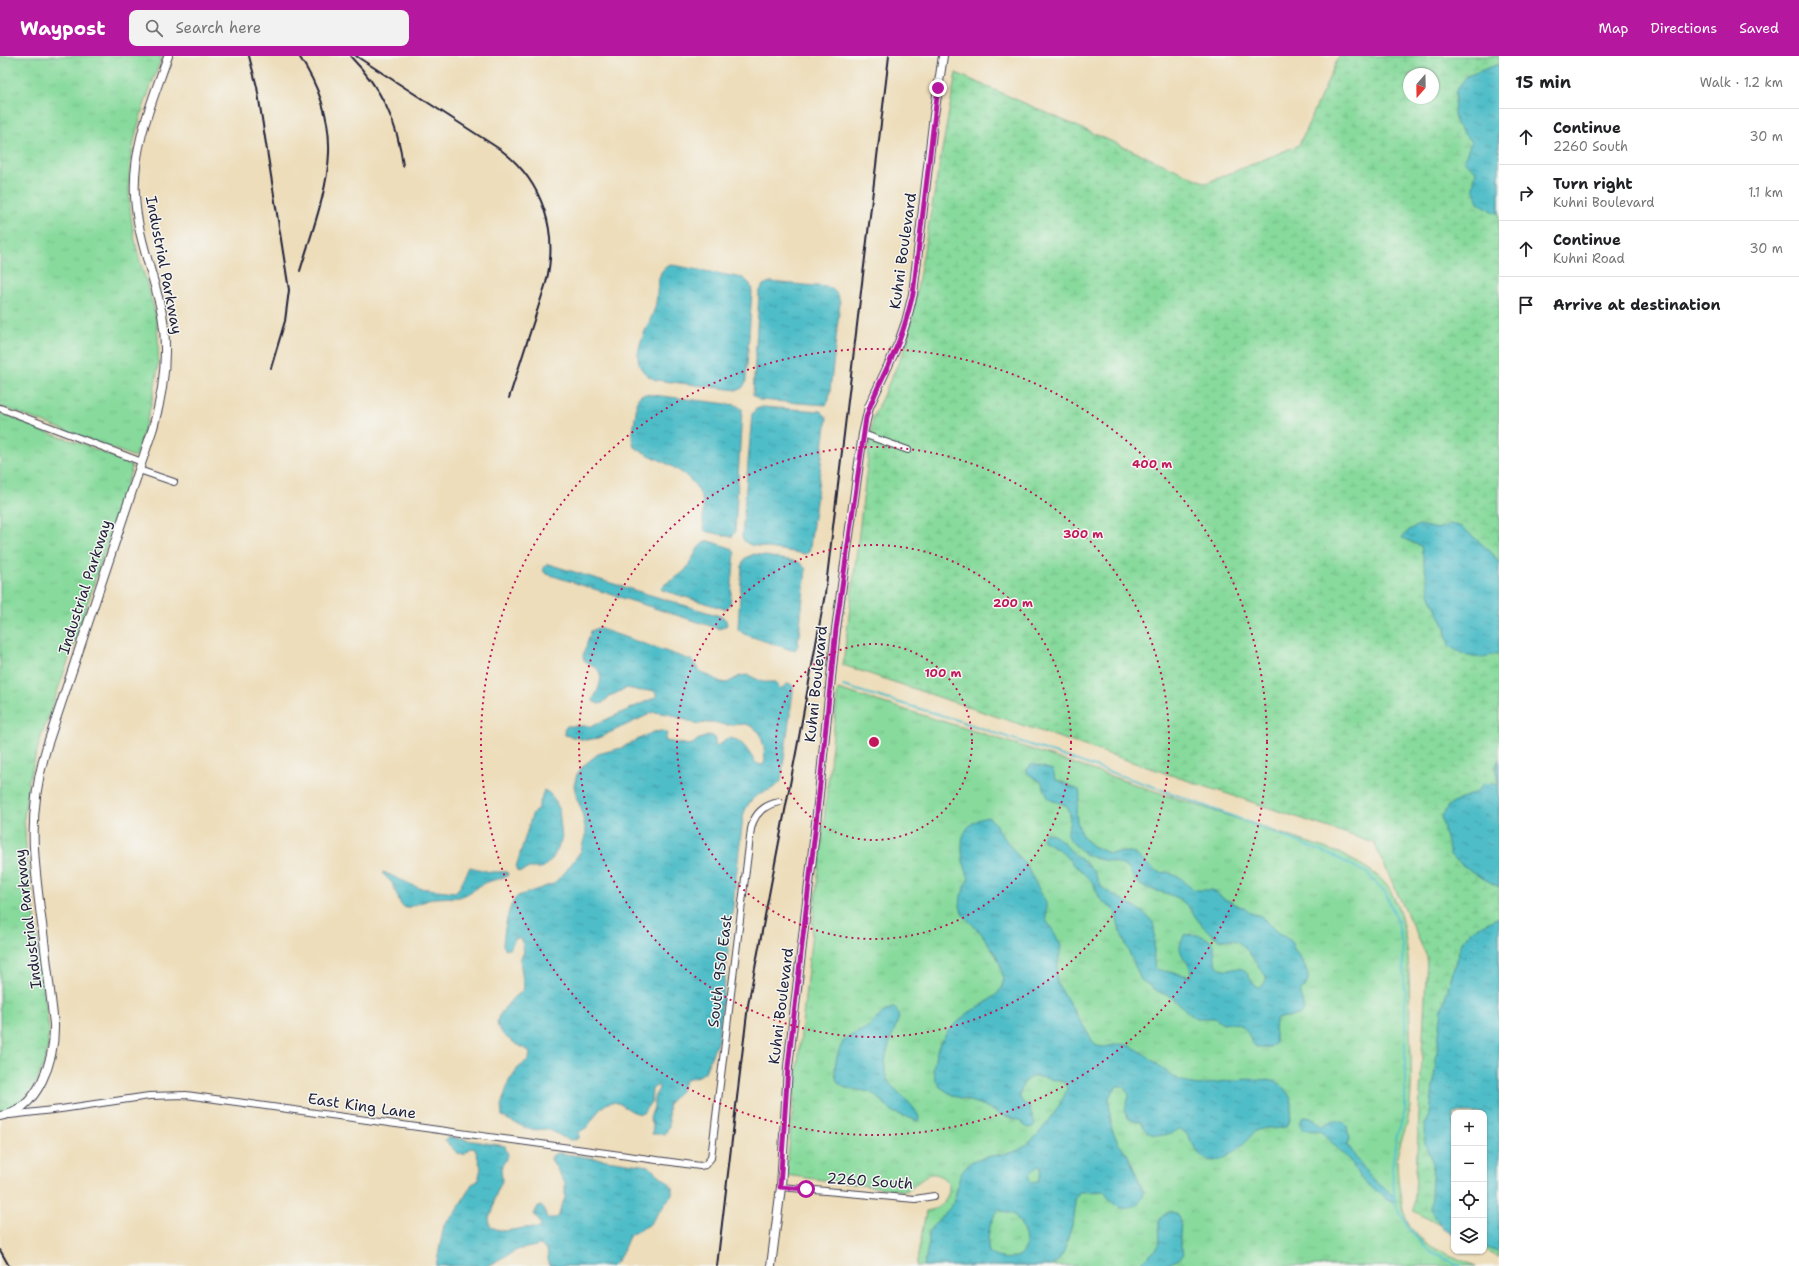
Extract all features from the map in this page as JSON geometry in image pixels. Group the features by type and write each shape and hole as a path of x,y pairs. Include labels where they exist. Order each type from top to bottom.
{"street":[{"name":"Industrial Parkway","path":"2,1116 22,1107 34,1093 47,1069 54,1042 54,1024 33,851 33,815 37,784 47,746 140,466 161,395 165,371 165,346 161,313 139,228 136,206 135,179 138,149 144,126 168,56"},
{"name":"Kuhni Boulevard","path":"771,1266 780,1187 788,1067 816,823 836,629 863,434 869,407 899,342 913,294 934,115 943,56"},
{"path":"0,408 140,466 174,482"},
{"path":"863,434 908,450"},
{"name":"South 950 East","path":"711,1158 751,829 753,820 762,809 770,804 779,802"},
{"name":"East King Lane","path":"2,1116 149,1096 186,1095 700,1166 705,1165 711,1158"},
{"name":"2260 South","path":"780,1187 915,1199 934,1196"}],"green space":[{"path":"0,56 162,56 135,135 130,168 129,195 132,227 139,258 155,312 158,344 158,361 154,394 135,457 0,406"},
{"path":"1339,56 1499,56 1499,1257 1487,1251 1487,1110 1451,1110 1451,1231 1414,1211 1427,957 1374,843 843,665 873,417 907,344 956,73 1206,183 1299,145"},
{"path":"0,412 45,432 83,444 131,465 132,468 72,650 39,743 28,784 24,818 26,846 49,1031 48,1043 42,1068 37,1081 30,1092 22,1101 12,1108 0,1113"},
{"path":"838,689 1000,739 1339,853 1367,868 1380,878 1390,890 1397,906 1406,940 1408,957 1411,1093 1408,1119 1397,1159 1398,1178 1405,1217 1414,1232 1429,1245 1448,1255 1476,1266 916,1266 926,1211 940,1206 944,1203 948,1195 949,1184 942,1177 936,1174 931,1174 905,1191 786,1175"}],"water":[{"path":"1499,64 1499,213 1493,212 1478,202 1473,188 1476,171 1464,161 1471,142 1456,124 1454,113 1456,90 1467,76"},
{"path":"672,265 743,278 750,284 752,291 746,380 744,386 740,389 737,390 656,380 645,374 640,366 638,357 639,347 655,307 658,282 662,271 666,267"},
{"path":"770,282 828,287 835,291 838,295 840,303 829,400 826,405 759,400 753,395 759,293 763,285"},
{"path":"645,394 736,405 742,409 735,532 732,537 705,531 703,523 702,499 692,482 676,469 634,446 632,439 638,398"},
{"path":"762,407 820,411 827,418 810,547 809,552 805,554 751,545 745,542 742,537 752,414 756,409"},
{"path":"1450,524 1462,527 1491,552 1499,563 1499,653 1484,657 1473,657 1462,654 1449,646 1444,625 1430,596 1421,546 1402,538 1409,530 1419,525 1437,529"},
{"path":"709,541 731,548 735,553 730,604 725,609 662,590 661,588 683,572 689,566 698,548 705,542"},
{"path":"754,554 799,562 806,569 798,645 796,649 791,650 744,634 738,629 742,564 745,558"},
{"path":"548,564 723,617 726,620 727,625 720,629 547,574 544,572 543,568"},
{"path":"598,628 691,660 701,672 721,682 727,683 740,676 748,675 763,682 775,682 780,689 789,683 793,686 793,691 781,781 776,786 761,793 751,800 743,816 718,1040 705,1072 699,1076 686,1079 680,1092 668,1104 669,1126 665,1134 652,1134 653,1125 650,1118 654,1107 654,1097 659,1089 658,1085 652,1089 651,1102 643,1113 634,1112 617,1103 608,1103 599,1111 587,1127 579,1132 579,1138 572,1140 564,1138 550,1130 533,1130 502,1116 501,1106 509,1081 517,1069 529,1059 530,1054 528,1050 507,1038 499,1029 497,1023 498,1018 513,998 524,988 520,960 524,952 522,942 519,938 515,939 510,949 505,949 503,945 509,911 518,896 553,884 566,871 581,851 586,832 581,808 574,786 577,774 584,765 598,754 621,748 653,732 663,731 667,733 665,741 690,745 697,740 710,735 714,737 716,746 721,744 725,739 731,738 740,742 744,746 757,764 763,765 765,761 764,747 760,733 753,727 746,724 725,725 713,722 698,724 668,714 654,712 598,738 586,740 565,735 564,730 567,726 592,726 656,697 656,693 652,690 641,691 627,688 610,696 603,703 599,704 594,702 593,700 601,678 598,670 584,660 583,656 591,631"},
{"path":"1499,758 1499,887 1471,872 1450,855 1441,816 1449,805 1477,791 1484,783 1498,785 1496,767"},
{"path":"1032,764 1053,770 1055,779 1079,790 1080,796 1076,813 1077,821 1081,834 1092,846 1109,853 1131,852 1155,871 1162,873 1167,872 1181,878 1191,888 1197,890 1212,890 1224,899 1244,908 1250,913 1261,916 1277,932 1291,941 1295,951 1307,970 1308,975 1308,980 1300,994 1304,1010 1299,1015 1277,1019 1274,1027 1276,1043 1268,1048 1257,1047 1254,1045 1247,1031 1242,1026 1234,1023 1223,1024 1214,1018 1196,1018 1171,997 1159,992 1141,980 1120,931 1115,911 1100,899 1093,883 1073,865 1061,851 1042,840 1045,833 1049,833 1057,837 1089,866 1101,886 1137,908 1149,918 1153,923 1154,928 1154,960 1156,969 1189,976 1191,969 1181,953 1180,945 1185,935 1193,934 1205,937 1211,942 1214,948 1216,961 1221,969 1242,969 1247,973 1255,986 1258,987 1263,985 1266,981 1266,976 1243,946 1234,940 1221,940 1214,936 1179,899 1170,894 1142,886 1124,866 1089,856 1077,847 1068,835 1070,812 1066,806 1049,799 1041,782 1027,773 1027,769"},
{"path":"544,790 555,800 559,809 562,839 553,858 544,867 529,868 521,872 517,871 516,867 532,815 538,808"},
{"path":"988,817 995,823 998,830 1028,868 1046,903 1046,920 1061,946 1056,975 1057,983 1095,1045 1103,1047 1125,1044 1146,1055 1175,1078 1183,1082 1196,1085 1251,1079 1275,1082 1282,1086 1290,1097 1292,1103 1292,1113 1286,1127 1265,1128 1256,1131 1235,1152 1224,1158 1213,1161 1208,1160 1199,1154 1188,1136 1180,1129 1163,1135 1153,1135 1145,1129 1141,1122 1128,1118 1125,1110 1129,1095 1123,1086 1117,1086 1109,1097 1111,1126 1118,1143 1128,1155 1144,1193 1140,1202 1136,1205 1123,1208 1118,1207 1112,1202 1104,1191 1079,1192 1075,1200 1074,1219 1064,1251 1058,1261 1052,1266 924,1266 929,1242 928,1233 933,1225 952,1205 960,1176 966,1166 976,1160 1011,1153 1031,1141 1053,1115 1067,1089 1065,1082 1042,1077 1030,1078 1025,1082 1020,1098 1023,1103 1029,1106 1035,1124 1033,1127 1027,1128 1019,1120 999,1114 985,1106 954,1096 940,1087 936,1081 933,1069 936,1054 940,1043 948,1031 968,1013 987,1002 1002,988 1003,977 996,955 981,933 963,915 960,906 961,896 969,878 963,859 962,841 970,826 977,820","holes":["1038,1166 1041,1167 1038,1181 1032,1183 1029,1180 1029,1174","999,1210 1014,1215 1024,1231 1026,1241 1025,1249 1022,1253 1013,1258 998,1257 989,1253 989,1230 993,1219"]},
{"path":"470,867 490,872 506,872 509,874 508,876 484,883 460,897 434,898 406,908 401,905 392,883 382,873 383,872 419,888 455,892 459,888"},
{"path":"1499,917 1499,1251 1487,1247 1487,1110 1451,1110 1451,1233 1443,1229 1430,1209 1433,1164 1425,1144 1425,1124 1430,1113 1442,1008 1462,941 1472,930"},
{"path":"894,1008 897,1010 899,1017 889,1043 885,1063 885,1072 893,1087 914,1108 919,1117 918,1121 893,1112 871,1093 842,1086 836,1077 835,1070 837,1056 846,1039 865,1029 886,1011"},
{"path":"1303,1117 1311,1117 1322,1126 1334,1120 1343,1122 1347,1126 1349,1138 1347,1144 1370,1177 1395,1197 1395,1202 1386,1199 1360,1178 1351,1162 1320,1131 1302,1129 1301,1123"},
{"path":"448,1137 505,1146 508,1155 501,1168 502,1181 494,1199 493,1210 489,1218 490,1225 497,1230 506,1231 525,1228 539,1228 541,1224 534,1214 537,1208 541,1206 544,1209 547,1218 556,1218 559,1215 565,1198 565,1183 551,1159 553,1155 558,1153 648,1166 668,1182 672,1187 672,1195 649,1225 630,1235 621,1256 612,1266 549,1266 547,1250 540,1245 517,1250 487,1266 436,1266 444,1225 455,1213 472,1184 478,1181 481,1168 475,1149 471,1148 464,1154 457,1153 445,1141"},
{"path":"1171,1212 1176,1213 1180,1220 1180,1244 1184,1254 1180,1258 1170,1263 1137,1266 1158,1246 1160,1237 1160,1220 1165,1214"}],"waterway":[{"path":"843,686 954,719 1157,788 1333,856 1367,873 1386,894 1398,922 1402,944 1405,994 1405,1110 1396,1139 1392,1168 1395,1202 1409,1229 1430,1252 1461,1266"}],"railway":[{"path":"249,56 257,87 289,290 285,321 271,368"},
{"path":"299,56 315,84 325,111 329,137 328,162 324,188 318,214 300,271"},
{"path":"356,56 501,150 516,163 528,177 537,193 544,209 549,227 550,264 546,283 509,398"},
{"path":"717,1266 748,1005 825,594 889,56"},
{"path":"351,57 371,81 386,107 397,135 403,166"},
{"path":"0,1250 9,1266"}],"route":[{"path":"806,1189 780,1187 781,1162 788,1067 816,823 836,629 866,418 869,407 899,342 913,294 938,88"}]}
